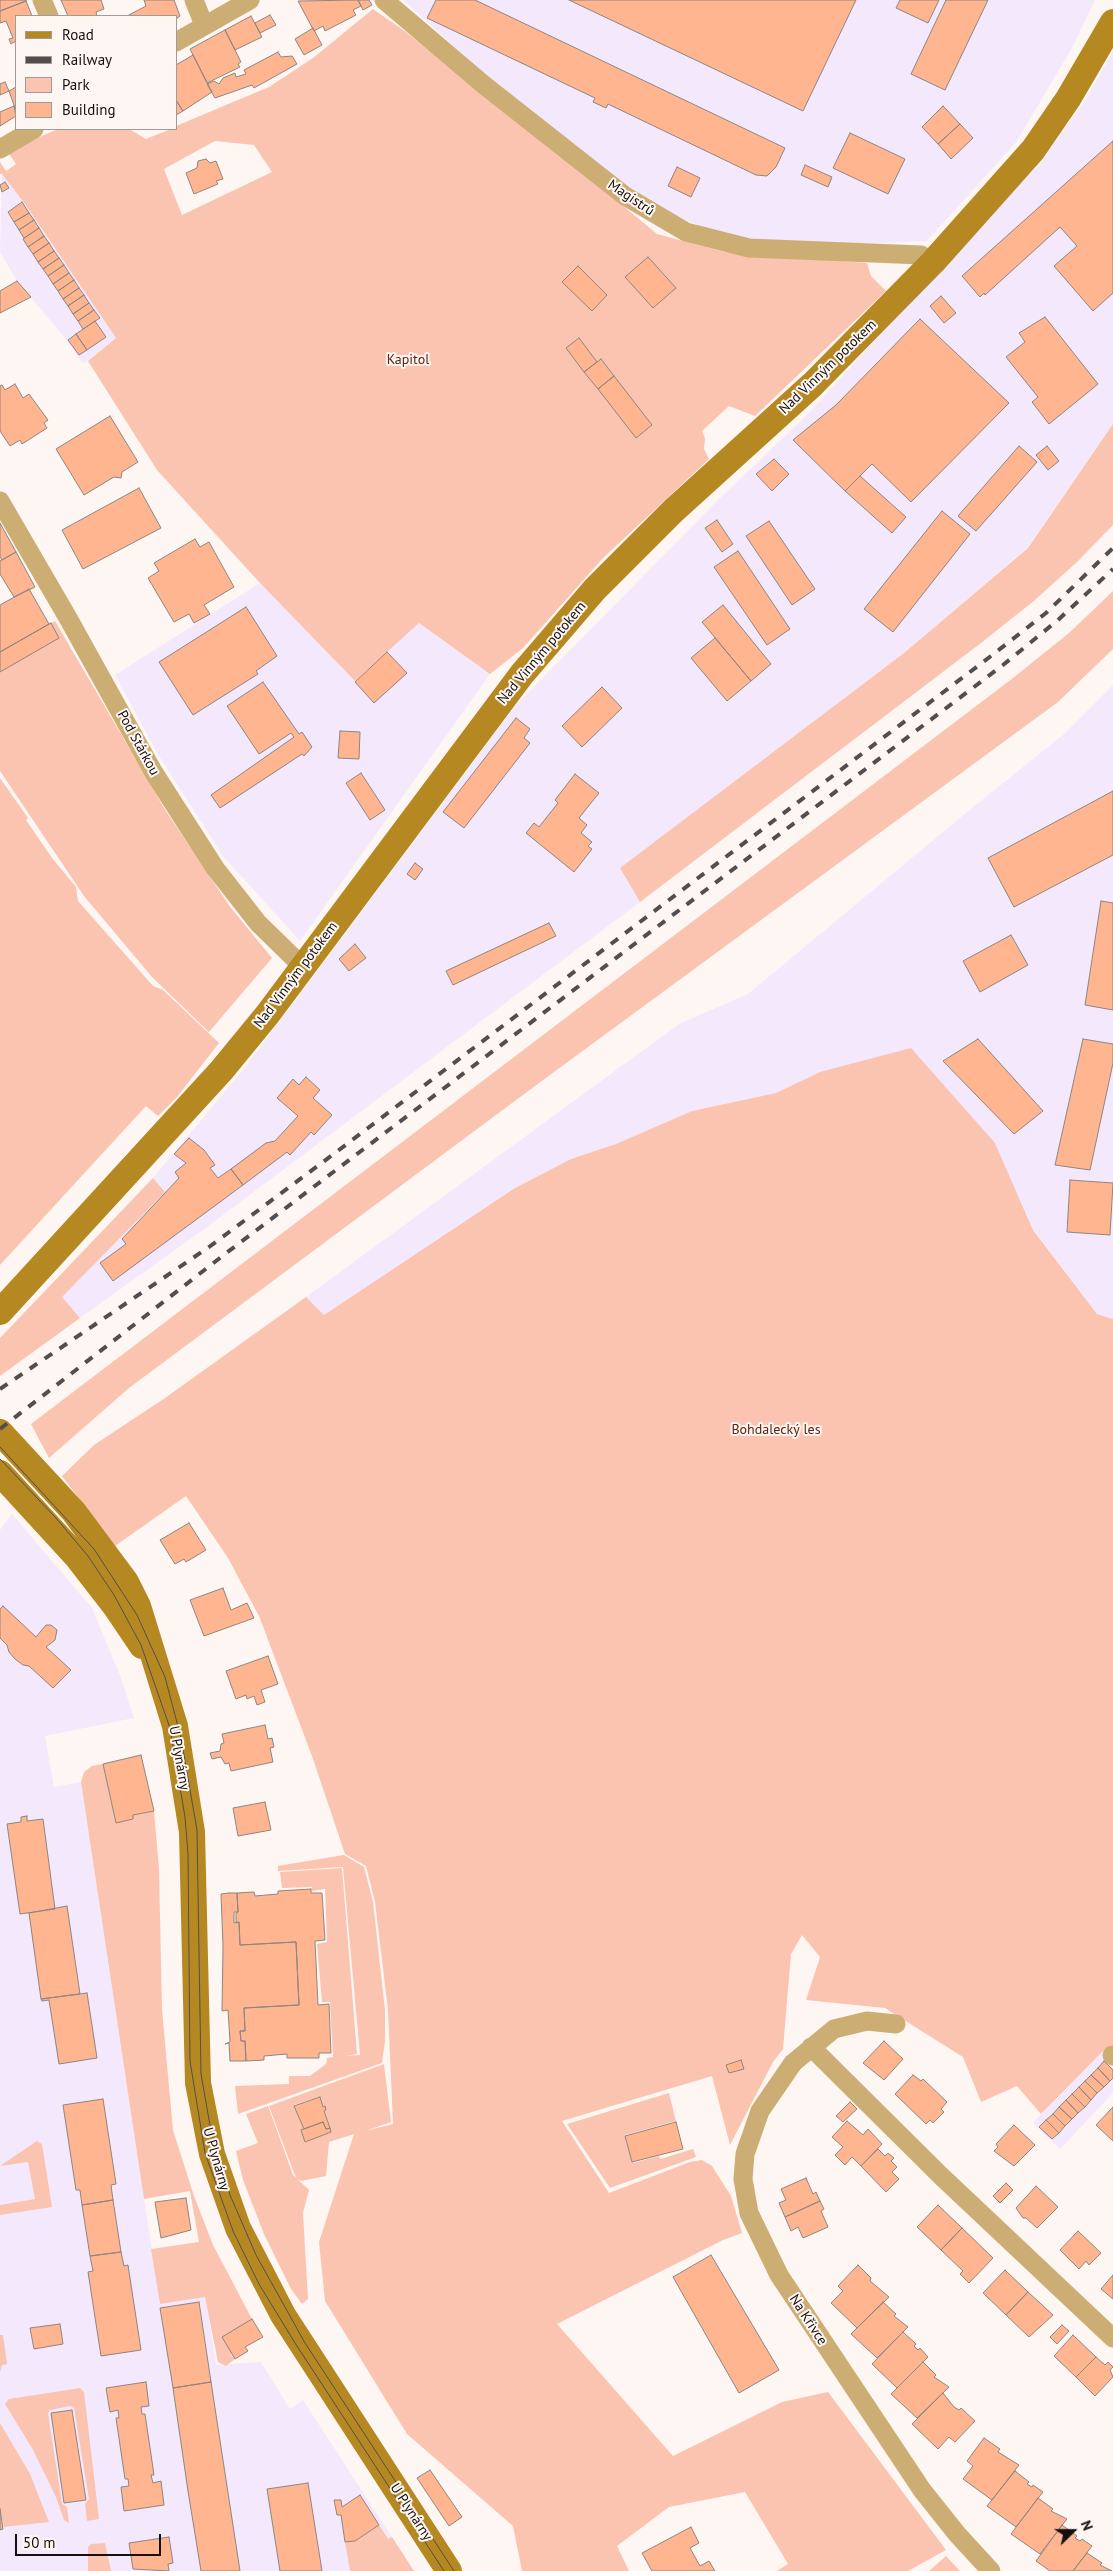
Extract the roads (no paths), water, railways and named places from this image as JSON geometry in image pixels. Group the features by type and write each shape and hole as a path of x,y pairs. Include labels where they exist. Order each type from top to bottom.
{"street":[{"path":"42,0 49,15"},
{"path":"194,0 204,25"},
{"path":"178,41 250,0"},
{"name":"Magistrů","path":"384,0 484,85 625,196 686,232 749,248 921,255 933,262"},
{"name":"Nad Vinným potokem","path":"0,1312 221,1071 522,674 595,590 673,511 813,384 933,262 1033,150 1068,99 1113,22"},
{"path":"0,149 32,130"},
{"name":"Pod Stárkou","path":"0,501 64,610 154,773 215,868 258,923 302,966"},
{"name":"U Plynárny","path":"0,1432 74,1512 126,1582 138,1606 175,1726 192,1832 198,2082 212,2154 238,2228 283,2315 449,2571"},
{"name":"U Plynárny","path":"0,1473 77,1557 115,1606 141,1645 163,1690"},
{"name":"Na Křivce","path":"896,2024 867,2020 834,2028 793,2063 760,2111 745,2154 743,2179 749,2213 779,2275 822,2343 922,2490 957,2534 991,2571"},
{"path":"812,2047 940,2175 1113,2338"}],"tram line":[{"path":"0,1447 94,1549 137,1615 165,1677 181,1738 197,1830 201,2074 211,2131 230,2195 256,2255 305,2343 454,2571"},
{"path":"0,1459 56,1518 88,1556 114,1595 141,1645 170,1728 185,1817 188,1854 190,2061 205,2153 233,2231 259,2284 295,2343 444,2571"}],"railway":[{"path":"0,1389 209,1247 335,1153 991,656 1046,613 1113,548"},
{"path":"0,1429 225,1254 1003,665 1058,620 1113,569"}],"park label":[{"name":"Kapitol","path":"408,360"},
{"name":"Bohdalecký les","path":"776,1430"}]}
